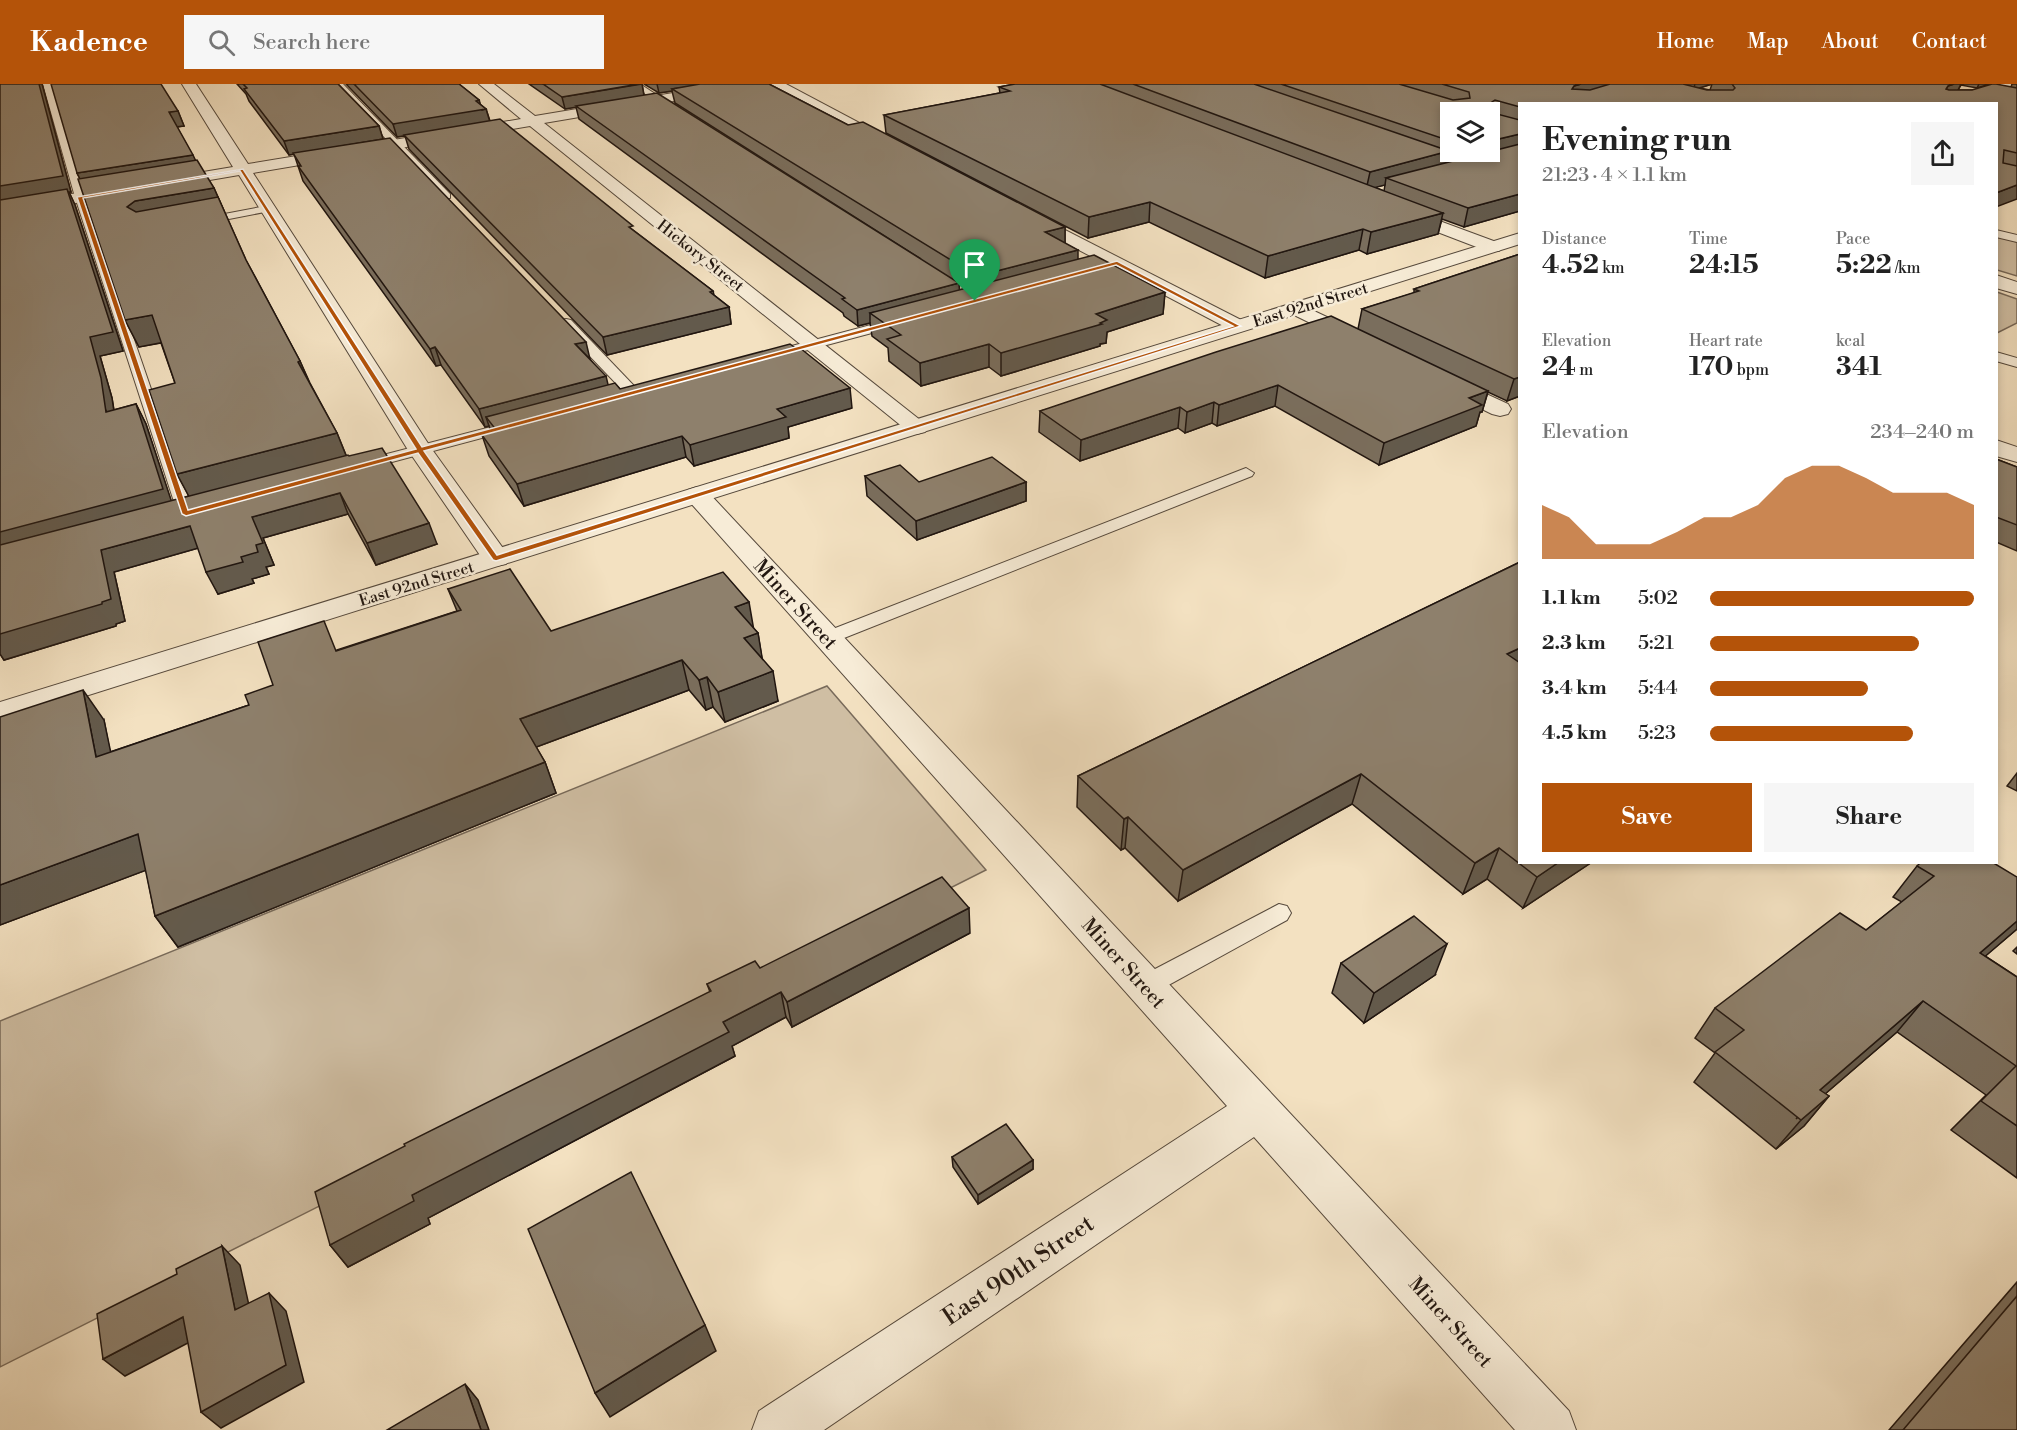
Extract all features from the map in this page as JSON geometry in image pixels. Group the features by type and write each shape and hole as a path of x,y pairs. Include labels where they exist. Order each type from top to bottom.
{"street":[{"path":"189,84 241,170 420,450 496,558"},
{"name":"Hickory Street","path":"486,84 917,427"},
{"path":"0,211 751,84"},
{"path":"776,84 910,154"},
{"path":"1954,102 2010,84"},
{"path":"1947,88 2017,100"},
{"path":"1384,205 1518,256"},
{"path":"1013,208 1238,326"},
{"name":"East 92nd Street","path":"0,713 1518,239"},
{"path":"1998,282 2017,288"},
{"path":"1295,309 1377,349"},
{"path":"1428,374 1500,409"},
{"path":"1998,448 2017,455"},
{"name":"Miner Street","path":"697,495 1550,1430"},
{"name":"East 90th Street","path":"778,1430 1258,1110"}],"lane":[{"path":"47,84 80,197 186,514"},
{"path":"338,84 453,204"},
{"path":"634,84 688,118"},
{"path":"191,223 266,209"},
{"path":"1998,234 2017,239"},
{"path":"1095,268 1117,263"},
{"path":"559,316 633,393"},
{"path":"757,360 906,320"},
{"path":"1998,357 2017,363"},
{"path":"353,468 532,420"},
{"path":"827,638 1246,473"},
{"path":"1145,986 1279,913"}],"shaded area":[{"path":"1998,237 2017,242 2017,276 1998,270"},
{"path":"1998,292 2017,299 2017,323 1998,332"},
{"path":"827,686 986,870 0,1367 0,1021"}],"building":[{"path":"0,84 39,84 63,176 0,186"},
{"path":"51,84 161,84 178,111 169,112 193,155 77,173"},
{"path":"243,84 338,84 379,126 284,141 244,89 247,88"},
{"path":"354,84 459,84 479,100 476,101 486,109 393,124"},
{"path":"543,84 639,84 562,97"},
{"path":"700,84 769,84 848,125 863,122 1065,227 1045,232 1078,250 977,276 672,89"},
{"path":"1015,84 1100,84 1443,213 1371,232 1363,229 1268,256 1150,202 1089,217 884,115 1010,91 999,87"},
{"path":"1133,84 1254,84 1440,148 1440,153 1370,172"},
{"path":"1281,84 1399,84 1453,100 1470,98 1469,92 1442,84 1581,84 1572,89 1590,90 1610,84 1683,84 1707,90 1733,90 1735,88 1732,84 1954,84 1946,89 1972,90 1996,84 2017,88 2017,153 2004,150 2003,163 2017,166 2017,185 1998,192 1998,102 1518,102 1518,106 1495,100 1492,102 1440,102 1440,138"},
{"path":"657,93 959,283 857,310 842,299 845,298 576,106"},
{"path":"1500,115 1518,119 1518,134 1500,139"},
{"path":"500,119 633,226 629,227 713,291 710,292 729,307 603,337 404,135"},
{"path":"390,138 586,342 575,344 606,376 479,409 435,347 430,349 298,166 301,166 293,153"},
{"path":"1518,145 1518,195 1468,208 1386,178 1449,162 1500,162 1500,149"},
{"path":"197,160 214,188 135,201 127,207 136,212 218,197 246,260 337,433 177,474 149,390 175,383 152,315 125,320 78,179"},
{"path":"67,189 113,332 90,337 101,378 106,412 136,404 163,489 0,532 0,200"},
{"path":"1094,255 1165,292 1096,314 1107,320 1100,323 1102,324 1001,353 989,344 920,363 887,339 901,335 870,313"},
{"path":"1518,255 1518,378 1514,379 1362,309 1419,291 1414,289"},
{"path":"1331,316 1488,391 1469,398 1482,405 1384,443 1278,385 1219,405 1214,402 1187,412 1180,407 1081,440 1040,411 1216,352"},
{"path":"790,344 797,349 800,348 850,388 777,409 786,417 690,445 682,436 517,484 482,435 497,431 486,417 615,383 620,389"},
{"path":"382,448 429,523 367,543 340,493 252,517 263,543 256,545 258,552 241,557 243,562 206,572 190,526 101,550 111,599 102,604 0,634 0,545"},
{"path":"992,457 1026,482 916,521 865,476 900,465 919,482"},
{"path":"1998,460 2017,467 2017,525 1998,518"},
{"path":"1518,563 1518,649 1507,654 1518,662 1518,862 1499,848 1475,863 1361,774 1183,870 1128,817 1124,819 1078,776"},
{"path":"510,569 551,631 723,572 749,602 735,607 758,633 744,638 773,671 718,692 707,677 699,680 682,660 520,719 545,762 155,916 138,834 0,885 0,717 83,690 96,757 249,705 245,695 273,685 258,642 324,621 336,651 461,610 448,589"},
{"path":"1520,864 1556,864 1537,877"},
{"path":"1919,864 1995,864 2017,877 2017,921 1980,953 2017,977 2017,1126 1981,1101 2016,1066 1923,1001 1820,1090 1829,1096 1801,1120 1715,1052 1744,1030 1715,1008 1840,913 1866,930 1934,876 1917,866"},
{"path":"942,877 969,908 787,1002 781,992 723,1022 729,1032 412,1195 414,1201 330,1245 315,1192 405,1146 404,1144 711,991 707,984 755,961 760,968"},
{"path":"1414,916 1447,944 1374,993 1341,963"},
{"path":"1006,1124 1033,1160 978,1195 952,1157"},
{"path":"631,1172 705,1325 595,1393 528,1229"},
{"path":"222,1246 235,1310 269,1293 286,1365 201,1412 183,1317 103,1359 97,1314 177,1274 176,1269"},
{"path":"2017,1296 2017,1430 1903,1430"},
{"path":"465,1384 481,1430 387,1430"}],"route":[{"path":"975,301 420,450 186,514 80,197 241,170 420,450 496,558 1238,326 1117,263 975,301"}]}
